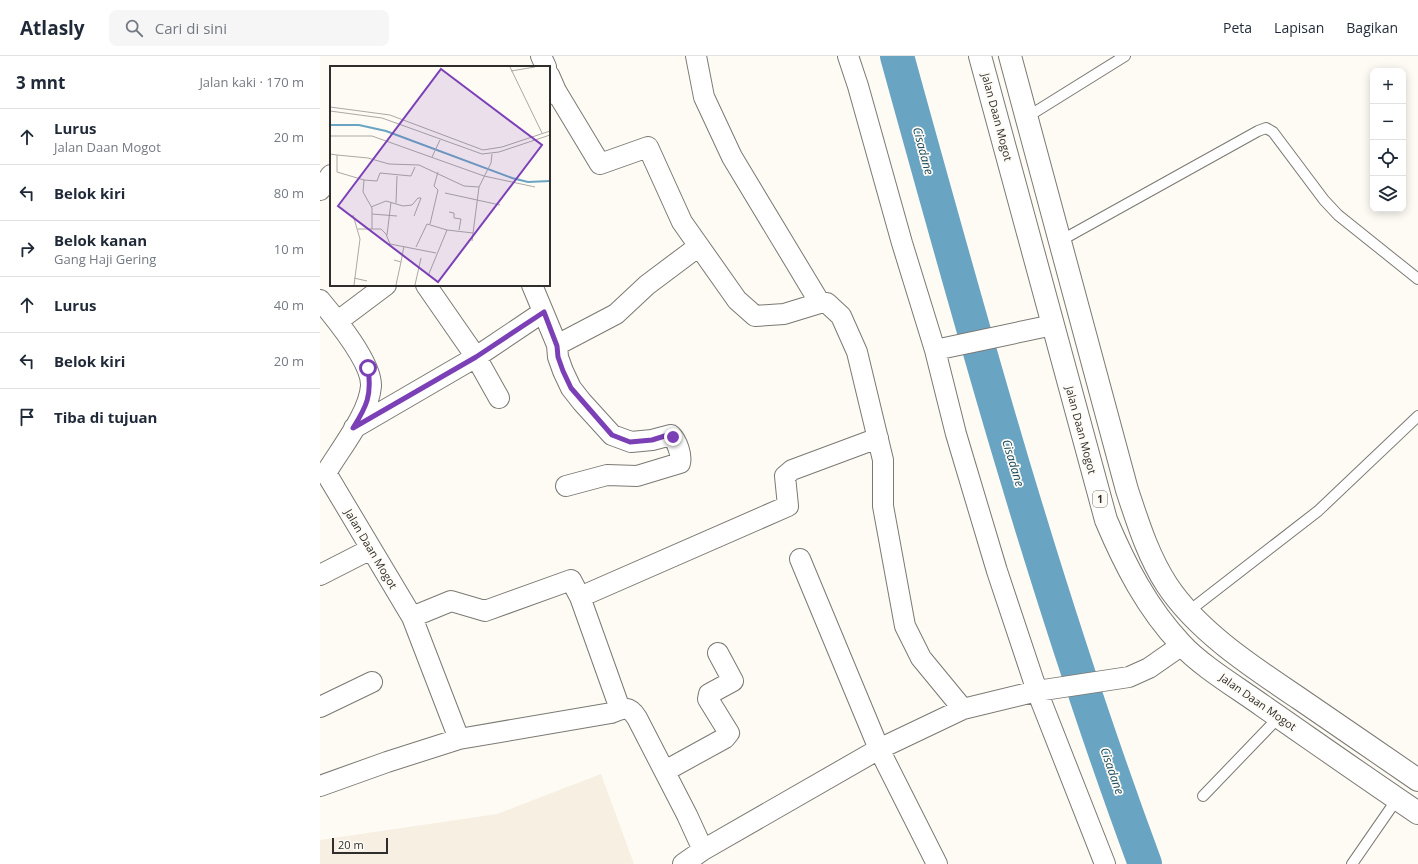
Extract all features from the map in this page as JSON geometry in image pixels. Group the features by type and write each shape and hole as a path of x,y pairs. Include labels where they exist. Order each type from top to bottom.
{"highway":[{"name":"Jalan Daan Mogot","path":"980,56 1106,520 1121,557 1141,592 1160,620 1182,645 1215,672 1418,813"},
{"path":"1010,56 1126,490 1152,558 1168,586 1189,611 1217,638 1254,668 1418,780"}],"street":[{"path":"541,56 546,66"},
{"path":"696,56 704,97 732,157 820,303"},
{"path":"848,56 858,86 902,243 942,349 956,434 994,564 1106,864"},
{"path":"551,86 600,164 648,147 682,222 737,300 755,316 784,314 820,303 827,303 841,316 857,352 883,460 883,506 905,626 921,658 963,709"},
{"path":"320,190 330,176"},
{"path":"557,346 616,314 647,285 699,246"},
{"path":"338,321 385,286"},
{"path":"427,286 476,357 499,398"},
{"path":"532,286 557,346 558,357 571,388 612,435 630,442 652,440 671,435 675,441 681,461 677,464 637,476 607,475 566,486"},
{"name":"Jalan Daan Mogot","path":"320,300 338,321 368,368 371,386 365,411 326,473 370,549 412,616 459,739"},
{"path":"353,428 476,357 544,312"},
{"path":"942,349 1053,325"},
{"path":"580,597 788,506 785,476 792,470 878,438"},
{"path":"320,575 370,549"},
{"path":"800,559 879,749 938,864"},
{"path":"412,616 451,601 485,611 571,580 580,597 620,709"},
{"path":"683,864 702,850 879,749 963,709 1042,690 1129,677 1149,668 1182,645"},
{"path":"664,771 725,738 729,734 708,699 709,694 733,681 718,653"},
{"path":"320,708 372,682"},
{"path":"320,786 387,762 459,739 610,713 626,708 634,712 688,815 702,850"}],"lane":[{"path":"1027,117 1125,56"},
{"path":"1060,241 1258,131 1266,128 1273,132 1324,200 1338,215 1418,280"},
{"path":"1189,611 1318,512 1418,416"},
{"path":"1203,796 1279,717"},
{"path":"1352,864 1397,799"}],"shaded area":[{"path":"601,774 634,864 320,864 320,840 497,814"}],"waterway":[{"name":"Cisadane","path":"897,56 1012,463 1075,665 1145,864"}],"route":[{"path":"368,368 371,386 365,411 353,428 476,357 544,312 557,346 558,357 571,388 612,435 630,442 652,440 668,435 673,437"}]}
